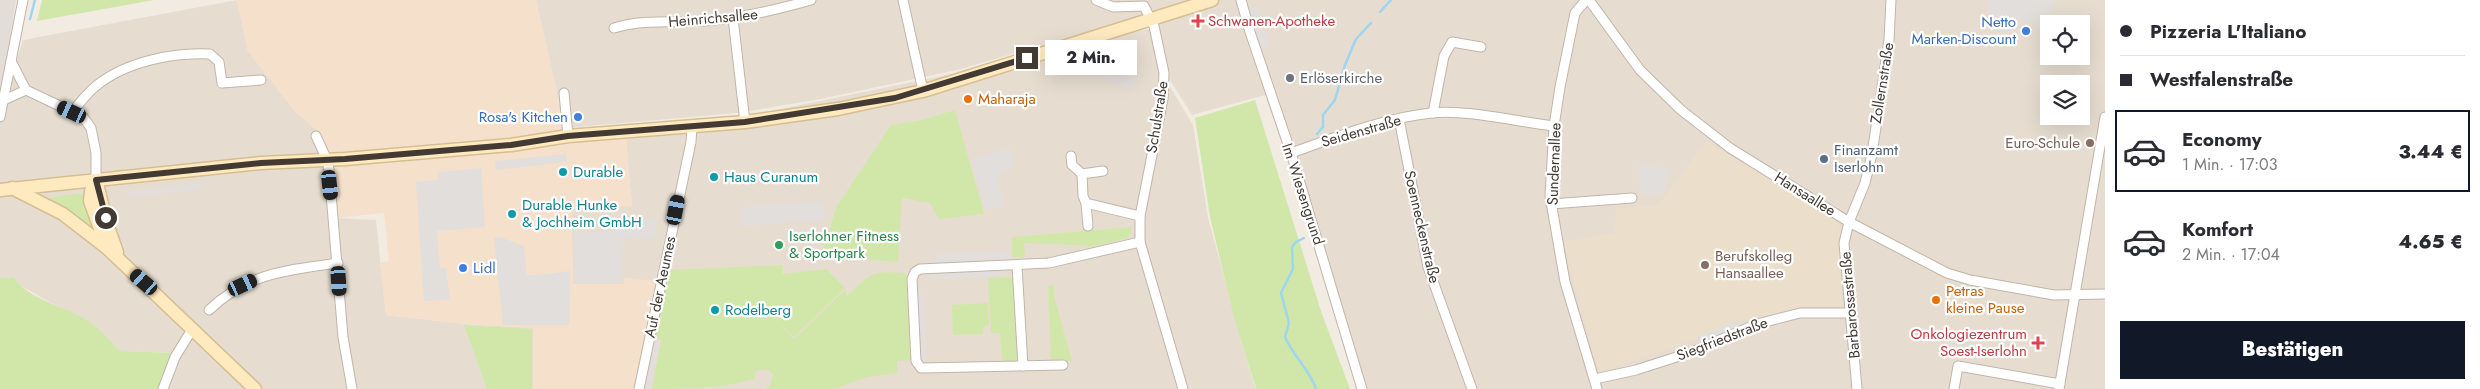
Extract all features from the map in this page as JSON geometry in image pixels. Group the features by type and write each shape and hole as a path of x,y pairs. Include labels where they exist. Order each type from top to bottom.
{"main road":[{"path":"6,189 261,163 327,160 511,145 568,136 745,122 864,104 923,91 1212,0"},
{"path":"96,180 91,191 90,201 107,248"},
{"path":"96,180 110,234 118,254 127,266"},
{"path":"6,189 63,214 107,248 193,328 254,389"}],"street":[{"path":"0,117 23,0"},
{"name":"Heinrichsallee","path":"614,28 632,22 677,22 733,18 766,13 811,0"},
{"path":"903,0 923,91"},
{"path":"1096,0 1113,7 1144,6 1151,19"},
{"name":"Im Wiesengrund","path":"1241,0 1291,153 1362,389"},
{"name":"Sundernallee","path":"1588,0 1575,13 1554,126 1550,204 1565,282 1598,389"},
{"name":"Hansaallee","path":"1588,0 1640,70 1695,122 1730,148 1849,222 1947,273 1964,279 2041,293 2105,294"},
{"name":"Zollernstraße","path":"1849,222 1865,183 1889,40 1891,0"},
{"path":"733,18 745,122"},
{"name":"Schulstraße","path":"1151,19 1164,73 1163,99 1140,216 1140,242 1183,389"},
{"path":"1432,113 1444,56 1452,42 1481,47"},
{"path":"72,112 96,86 114,75 166,57 210,54 219,62 222,83 261,80"},
{"path":"12,61 26,90 84,117 91,128 96,153 96,180"},
{"path":"4,100 26,90"},
{"path":"564,93 568,136"},
{"name":"Seidenstraße","path":"1291,153 1399,119 1432,113 1485,117 1554,126"},
{"path":"1954,389 1958,366 2060,387 2105,117"},
{"name":"Soenneckenstraße","path":"1399,119 1428,267 1472,389"},
{"name":"Auf der Aeumes","path":"639,389 691,142 692,127"},
{"path":"316,136 327,160 338,263 343,337 352,389"},
{"path":"1071,156 1072,165 1082,174 1083,196 1086,203 1088,226"},
{"path":"1082,174 1103,171"},
{"path":"1550,204 1632,198"},
{"path":"1086,203 1140,216"},
{"name":"Barbarossastraße","path":"1849,222 1844,243 1857,389"},
{"path":"1063,366 921,368 916,361 912,279 915,272 920,269 1017,266 1049,263 1140,242"},
{"path":"209,310 227,292 258,278 287,270 338,263"},
{"path":"1017,266 1023,366"},
{"name":"Siegfriedstraße","path":"1596,379 1636,370 1692,352 1725,335 1757,324 1800,313 1850,313"},
{"path":"163,389 175,357 193,328"}],"shaded area":[{"path":"0,0 16,0 0,101"},
{"path":"237,0 248,51 294,110 320,133 332,161 336,218 376,220 386,315 465,324 533,328 533,389 164,389 175,353 120,351 88,321 18,284 14,277 0,278 0,113 23,40"},
{"path":"237,0 536,0 565,128 627,133 632,206 571,208 573,284 624,284 624,278 656,281 636,389 533,389 533,328 465,324 386,315 380,263 389,261 384,213 336,218 332,161 320,133 294,110 248,51"},
{"path":"536,0 2105,0 2105,389 1357,389 1288,160 1265,95 1192,115 1165,72 1152,13 961,69 821,99 737,113 565,128"},
{"path":"1989,0 2054,0 2051,12 2045,10 2044,15 2040,15 2040,24 2012,20 2011,32 1995,30 1996,24 1986,23"},
{"path":"1257,6 1270,47 1260,50 1248,9"},
{"path":"1153,28 1160,70 1193,125 1208,218 1255,389 636,389 624,279 624,284 573,285 571,207 632,206 627,133 683,129 952,74"},
{"path":"1128,64 1135,89 1108,82 1105,71"},
{"name":"Berufskolleg Hansaallee","path":"1706,141 1839,222 1842,308 1797,310 1734,322 1694,340 1599,372 1563,242 1615,233 1616,209 1658,206"},
{"path":"1009,148 1014,168 996,173 1004,205 985,210 972,159"},
{"path":"566,154 567,162 496,170 495,161"},
{"path":"1638,164 1668,168 1664,194 1640,194"},
{"path":"481,168 485,227 437,231 440,268 446,268 450,300 424,301 416,182 438,180 438,172"},
{"path":"204,183 198,190 129,197 132,191"},
{"path":"824,201 825,220 742,226 741,207"},
{"path":"629,219 657,219 655,238 623,239 621,283 575,283 575,233 613,232 616,223"},
{"path":"500,237 524,246 527,276 570,271 569,325 503,325 494,238"},
{"path":"1009,251 1010,259 936,262 935,254"},
{"path":"1001,270 1002,276 930,280 930,273"},
{"path":"923,292 926,362 920,363 917,293"},
{"path":"1733,322 1740,326 1700,344 1697,337"},
{"path":"654,339 661,340 650,389 643,389"}],"green space":[{"path":"42,0 154,0 37,21"},
{"path":"1255,100 1321,311 1350,389 1256,389 1234,317 1210,217 1195,118"},
{"path":"955,110 984,214 939,219 930,203 902,198 898,262 832,257 823,250 837,206 891,125 922,120"},
{"path":"82,193 96,233 48,198"},
{"path":"1132,227 1128,238 1094,246 1024,243 1025,257 1012,257 1012,237"},
{"path":"783,265 782,274 826,269 845,288 794,337 776,321 794,339 846,289 846,297 871,275 884,272 904,273 908,277 912,360 897,361 897,373 867,377 834,389 764,389 770,386 773,374 768,370 760,369 756,372 754,379 729,385 652,389 661,340 655,337 667,270"},
{"path":"14,277 20,285 37,297 80,316 92,324 120,351 175,353 162,389 0,389 0,278"},
{"path":"1019,277 1022,364 1002,363 1000,333 991,333 988,278"},
{"path":"1053,285 1054,296 1072,361 1051,363 1048,286"},
{"path":"988,303 989,325 983,327 983,334 953,335 952,305"},
{"path":"464,325 532,329 532,389 487,389"}],"waterway":[{"path":"30,19 35,0"},
{"path":"1380,12 1391,0"},
{"path":"1317,134 1323,127 1323,115 1335,100 1345,65 1356,39 1371,23"},
{"path":"1304,238 1296,242 1292,247 1293,269 1281,293 1289,323 1285,337 1310,376 1316,389"}],"place":[{"name":"Schwanen-Apotheke","path":"1198,21"},
{"name":"Netto Marken-Discount","path":"2026,31"},
{"name":"Erlöserkirche","path":"1290,78"},
{"name":"Maharaja","path":"968,99"},
{"name":"Rosa's Kitchen","path":"578,117"},
{"name":"Euro-Schule","path":"2090,143"},
{"name":"Finanzamt Iserlohn","path":"1824,159"},
{"name":"Durable","path":"563,172"},
{"name":"Haus Curanum","path":"714,177"},
{"name":"Durable Hunke & Jochheim GmbH","path":"512,214"},
{"name":"Iserlohner Fitness & Sportpark","path":"779,245"},
{"name":"Berufskolleg Hansaallee","path":"1705,265"},
{"name":"Lidl","path":"463,268"},
{"name":"Petras kleine Pause","path":"1936,300"},
{"name":"Rodelberg","path":"715,310"},
{"name":"Onkologiezentrum Soest-Iserlohn","path":"2038,343"}],"route":[{"path":"106,218 96,180 261,163 345,159 511,145 568,136 745,122 873,103 923,91 1027,58"}]}
